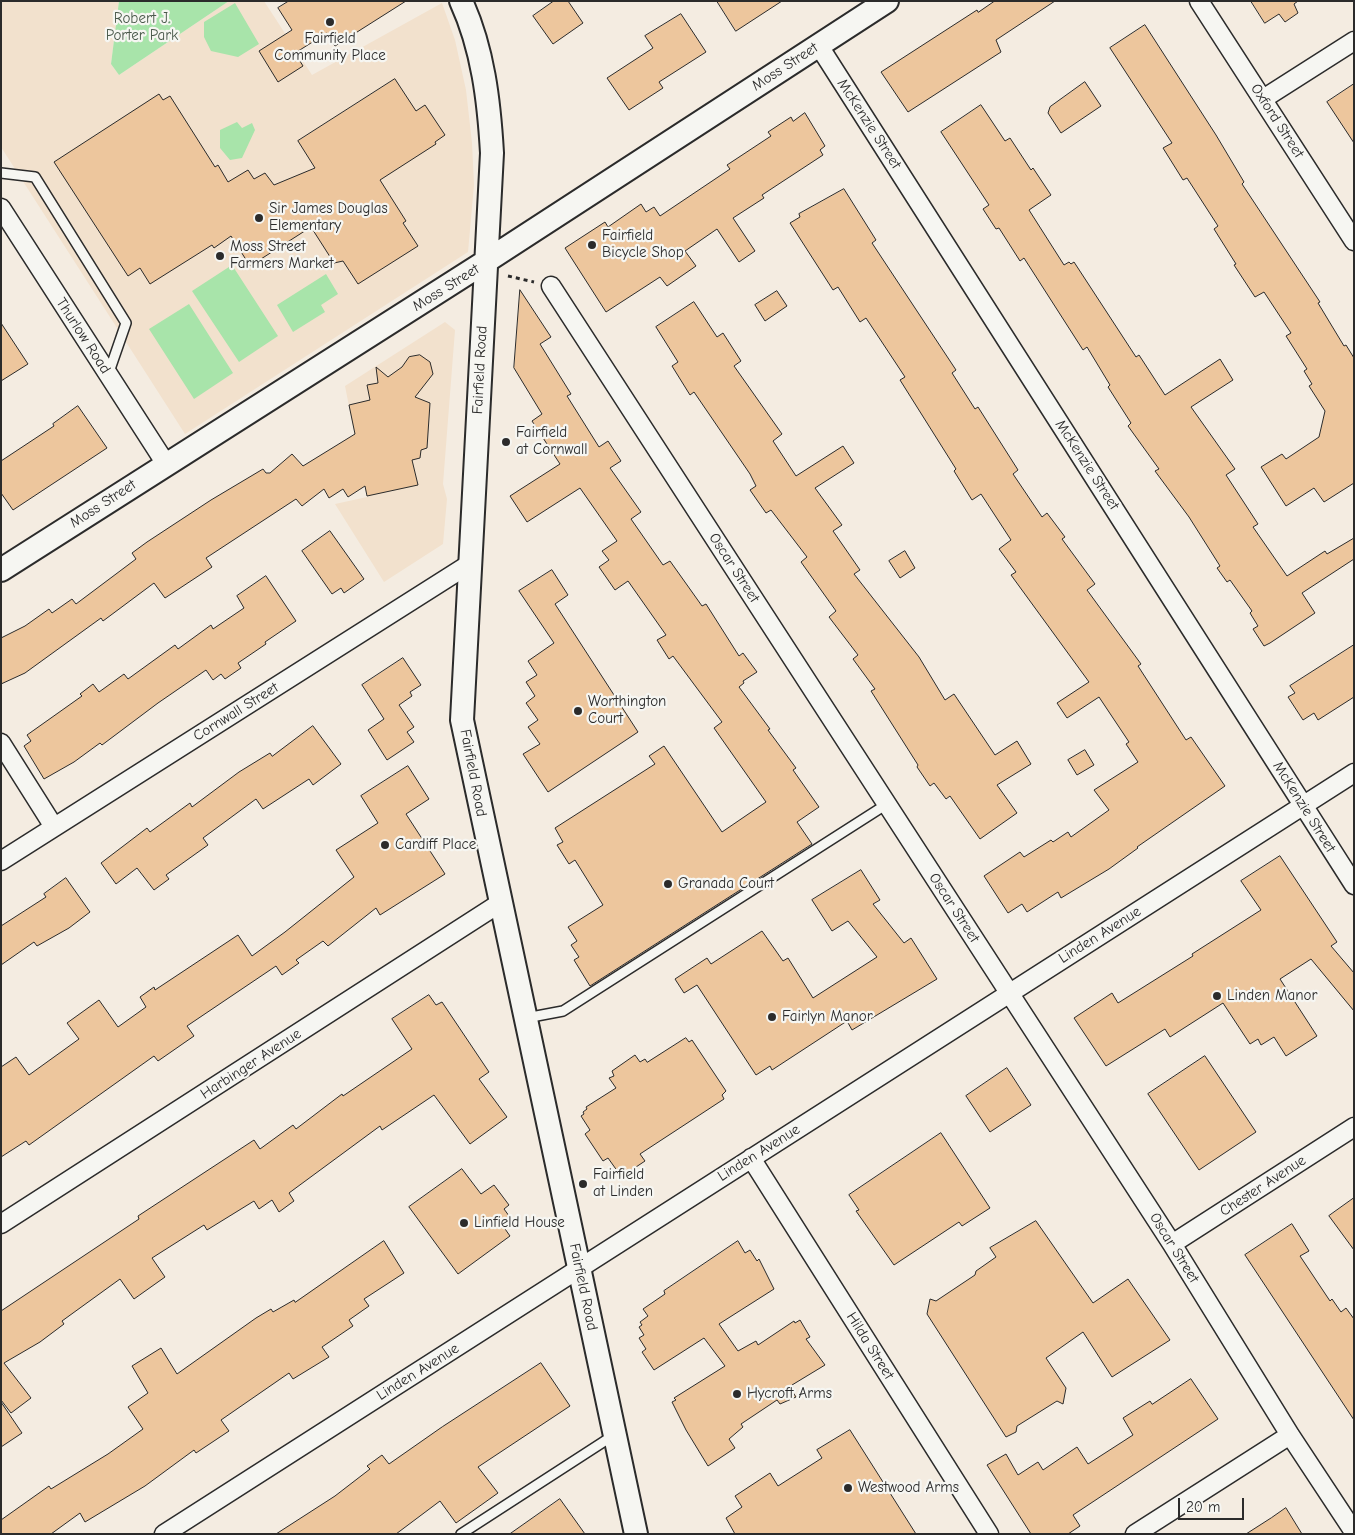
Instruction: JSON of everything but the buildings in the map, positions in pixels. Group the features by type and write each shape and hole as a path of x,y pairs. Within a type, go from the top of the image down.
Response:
{"street":[{"name":"Fairfield Road","path":"462,1 482,63 489,107 492,153 462,720 636,1534"},
{"name":"Moss Street","path":"1,570 166,464 485,267 888,1"},
{"name":"Oxford Street","path":"1199,1 1354,241"},
{"path":"1263,99 1354,41"},
{"name":"McKenzie Street","path":"819,46 1354,885"},
{"name":"Thurlow Road","path":"1,208 166,464"},
{"name":"Oscar Street","path":"551,286 1008,994 1172,1244 1290,1435 1354,1532"},
{"name":"Cornwall Street","path":"1,861 471,563"},
{"path":"1,743 54,827"},
{"name":"Linden Avenue","path":"164,1534 1354,773"},
{"name":"Harbinger Avenue","path":"1,1224 500,903"},
{"name":"Chester Avenue","path":"1172,1244 1354,1127"},
{"name":"Hilda Street","path":"751,1158 989,1534"},
{"path":"1135,1534 1290,1435"}],"lane":[{"path":"1,173 35,177 126,323 108,375"},
{"path":"525,1018 563,1011 887,804"},
{"path":"461,1534 614,1435"}],"path":[{"path":"485,267 551,286"}],"shaded area":[{"name":"Sir James Douglas Elementary","path":"1,1 119,1 111,64 119,75 229,1 264,1 312,75 442,3 455,40 466,90 472,143 474,185 468,252 185,434 1,147"},
{"path":"445,322 455,330 443,484 447,499 443,544 384,582 335,504 367,497 345,386"}],"green space":[{"name":"Robert J. Porter Park","path":"119,1 229,1 119,75 111,64"},
{"path":"235,3 259,44 238,57 211,51 204,37 204,22"},
{"path":"237,122 242,128 252,123 255,130 242,158 230,160 220,148 220,130"},
{"path":"232,265 278,336 239,362 192,291"},
{"path":"326,274 338,294 321,305 325,312 293,332 277,305"},
{"path":"189,304 233,373 194,399 149,329"}],"place":[{"name":"Fairfield Community Place","path":"330,22"},
{"name":"Sir James Douglas Elementary","path":"259,218"},
{"name":"Fairfield Bicycle Shop","path":"592,245"},
{"name":"Moss Street Farmers Market","path":"220,256"},
{"name":"Fairfield at Cornwall","path":"506,442"},
{"name":"Worthington Court","path":"578,711"},
{"name":"Cardiff Place","path":"385,845"},
{"name":"Granada Court","path":"668,884"},
{"name":"Linden Manor","path":"1217,996"},
{"name":"Fairlyn Manor","path":"772,1017"},
{"name":"Fairfield at Linden","path":"583,1184"},
{"name":"Linfield House","path":"464,1223"},
{"name":"Hycroft Arms","path":"737,1394"},
{"name":"Westwood Arms","path":"848,1488"}]}
